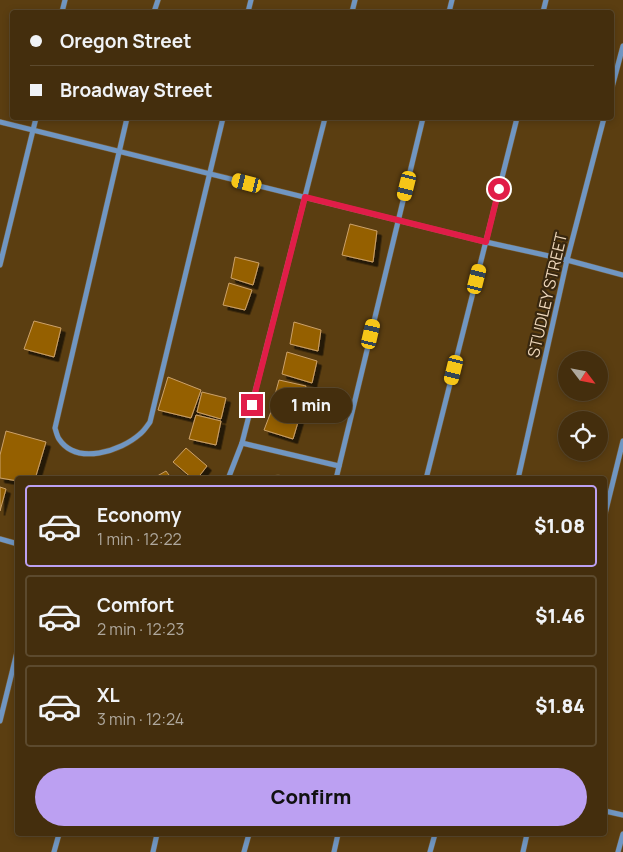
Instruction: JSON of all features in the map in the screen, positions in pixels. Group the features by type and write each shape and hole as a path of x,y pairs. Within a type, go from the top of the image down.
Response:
{"street":[{"path":"614,80 623,46"},
{"path":"0,265 36,120"},
{"path":"126,120 55,428 59,440 72,450 88,455 115,450 140,434 150,422 222,120"},
{"path":"229,476 242,443 324,120"},
{"path":"337,476 423,120"},
{"path":"427,476 516,120"},
{"name":"STUDLEY STREET","path":"519,476 568,260 603,120"},
{"path":"0,122 398,221 568,260 623,276"},
{"path":"607,506 623,441"},
{"path":"242,443 339,466"},
{"path":"0,540 15,543"},
{"path":"0,721 15,668"},
{"path":"607,811 623,815"},
{"path":"618,852 623,834"},
{"path":"54,852 58,836"},
{"path":"153,852 157,836"},
{"path":"244,852 248,836"},
{"path":"334,852 338,836"},
{"path":"430,852 434,836"},
{"path":"523,852 527,836"}],"building":[{"path":"350,224 377,231 373,262 342,255"},
{"path":"235,257 259,263 253,285 231,278"},
{"path":"229,283 252,290 245,310 223,305"},
{"path":"34,321 61,328 54,357 24,349"},
{"path":"294,322 321,330 318,351 290,344"},
{"path":"287,352 317,361 312,383 282,374"},
{"path":"168,377 201,390 191,418 158,410"},
{"path":"279,380 306,386 300,410 273,402"},
{"path":"202,392 226,398 221,419 197,412"},
{"path":"274,404 301,412 293,439 264,430"},
{"path":"196,415 221,421 216,445 189,439"},
{"path":"6,431 46,442 36,476 15,476 15,480 0,478 0,455"},
{"path":"186,448 207,466 199,476 189,476 173,462"},
{"path":"166,471 170,476 157,476"},
{"path":"0,487 6,489 0,511"}],"route":[{"path":"252,405 305,197 486,242 499,189"}]}
